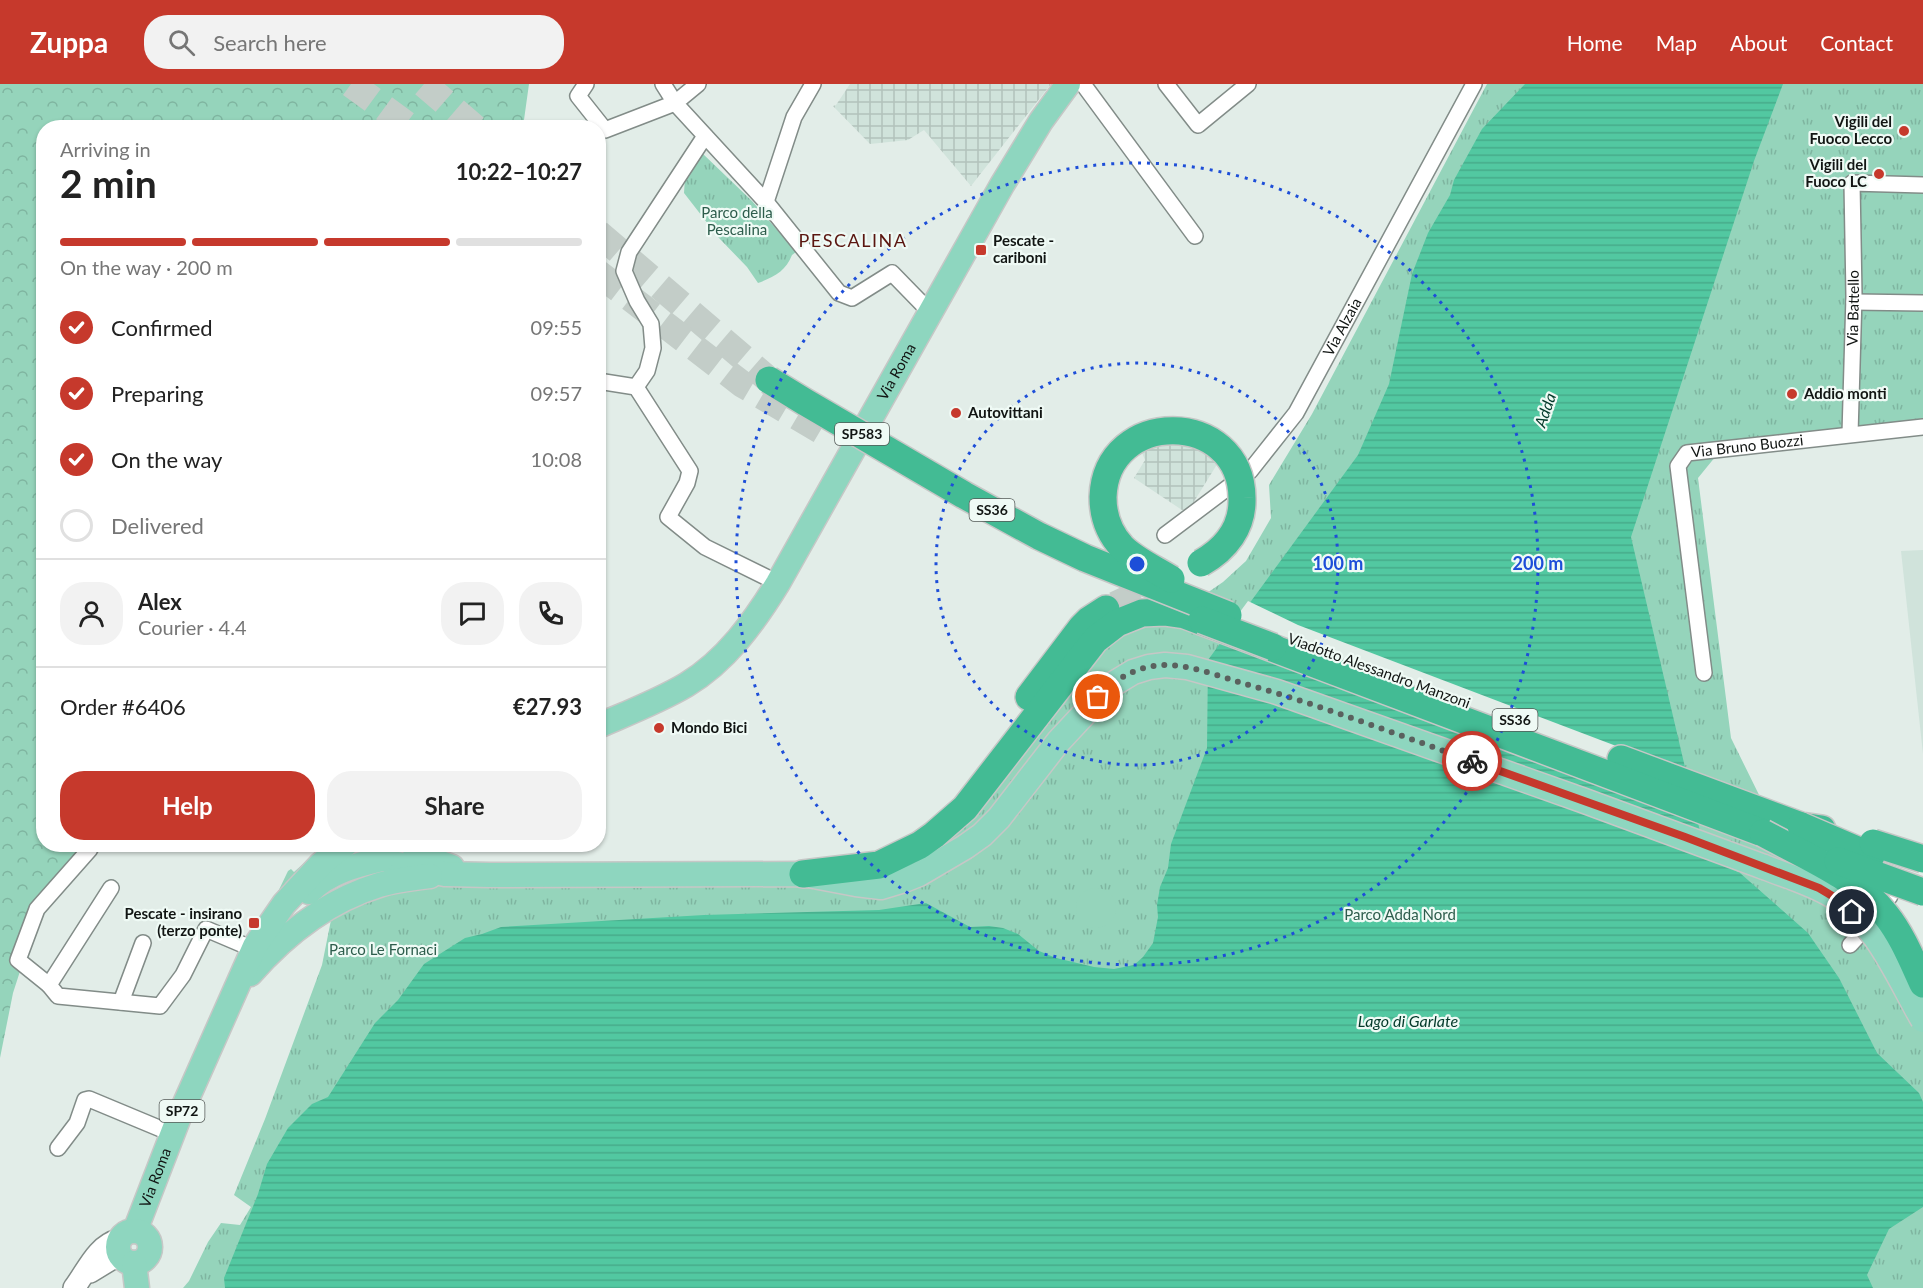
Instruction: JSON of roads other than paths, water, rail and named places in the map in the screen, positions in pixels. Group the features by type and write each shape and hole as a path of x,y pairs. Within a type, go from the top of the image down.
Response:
{"highway":[{"name":"SS36","path":"770,380 964,495 1039,536 1104,566 1228,615"},
{"path":"1192,568 1223,547 1238,525 1242,500 1238,474 1224,452 1203,436 1178,430 1147,434 1125,448 1108,473 1103,503 1110,528 1116,540 1128,552 1228,615"},
{"name":"SS36","path":"825,433 1061,563 1274,647"},
{"path":"806,867 869,852 898,840 930,821 965,784 1082,627 1095,616 1115,605"},
{"path":"806,867 879,865 920,845 934,835 965,808 1103,632 1121,620 1142,613 1158,611 1185,615 1274,647"},
{"name":"Viadotto Alessandro Manzoni","path":"1228,615 1801,826 1860,852 1923,857"},
{"name":"Viadotto Alessandro Manzoni","path":"1274,647 1763,833"},
{"name":"SS36","path":"1763,833 1923,892"},
{"path":"1763,833 1844,877 1875,901 1896,928 1923,984"}],"main road":[{"name":"Via Roma","path":"606,722 664,697 705,672 738,640 763,607 1002,185 1041,121 1068,84"},
{"path":"424,852 452,867 739,859 806,867 856,884 881,887 919,874 982,835 999,818 1058,741 1114,682 1138,670 1165,665 1192,668 1277,692 1582,800 1819,888 1834,897 1861,920 1890,960 1923,1020"},
{"path":"234,992 253,949 284,904 321,864 336,852"},
{"path":"234,992 261,948 313,888 337,873 383,856 406,859 410,852"},
{"path":"383,856 446,874"},
{"path":"234,992 264,958 300,925 342,898 381,884 446,874 489,875 806,867"},
{"name":"Via Roma","path":"137,1288 128,1248 173,1134 234,992"},
{"path":"78,1283 128,1248"}],"street":[{"path":"586,84 578,96 597,120"},
{"path":"663,84 675,103 766,202 839,293 852,298 892,273 931,313"},
{"path":"606,130 675,103 698,84"},
{"path":"766,202 794,117 813,84"},
{"path":"1083,84 1195,236"},
{"path":"1166,84 1198,125 1248,84"},
{"name":"Via Alzaia","path":"1165,536 1250,471 1296,413 1474,84"},
{"path":"636,387 647,371 652,348 651,324 637,301 624,271 629,252 705,136"},
{"name":"Via Battello","path":"1850,434 1854,303 1852,183 1923,185"},
{"path":"1854,303 1923,303"},
{"path":"606,382 636,387 690,471 687,483 668,517 705,548 778,583"},
{"name":"Via Bruno Buozzi","path":"1704,673 1678,466 1687,453 1923,427"},
{"path":"87,852 37,909 18,960 49,985 58,996 160,1006 183,975 206,929 253,949"},
{"path":"49,985 111,888"},
{"path":"1850,945 1890,896"},
{"path":"121,1002 143,943"},
{"path":"58,1148 77,1123 85,1100 89,1099 173,1134"}],"water":[{"name":"Lago di Garlate","path":"1525,84 1783,84 1754,161 1631,537 1703,844 1715,860 1740,873 1808,933 1839,978 1877,1053 1919,1093 1923,1102 1923,1207 1889,1229 1867,1275 1873,1288 225,1288 224,1278 258,1194 267,1164 288,1128 312,1104 328,1097 375,1023 398,1000 424,964 465,938 501,927 704,915 879,910 926,903 970,927 1003,928 1018,934 1039,951 1056,958 1114,969 1134,965 1143,957 1153,943 1160,887 1168,868 1171,844 1207,748 1208,660 1358,455 1389,384 1412,274 1428,233 1450,195 1454,180 1482,129"}],"tunnel":[{"path":"351,84 400,120"},
{"path":"424,84 466,120"},
{"path":"606,240 769,380"},
{"path":"606,279 742,384 825,433"},
{"path":"1115,605 1173,578"}],"place":[{"name":"Vigili del Fuoco Lecco","path":"1904,131"},
{"name":"Vigili del Fuoco LC","path":"1879,174"},
{"name":"Pescate - cariboni","path":"981,250"},
{"name":"Addio monti","path":"1792,394"},
{"name":"Autovittani","path":"956,413"},
{"name":"Mondo Bici","path":"659,728"},
{"name":"Pescate - insirano (terzo ponte)","path":"254,923"}],"district":[{"name":"PESCALINA","path":"853,241"}],"park label":[{"name":"Parco della Pescalina","path":"737,222"},
{"name":"Parco Adda Nord","path":"1400,915"},
{"name":"Parco Le Fornaci","path":"383,950"}],"water label":[{"name":"Adda","path":"1545,410"}]}
